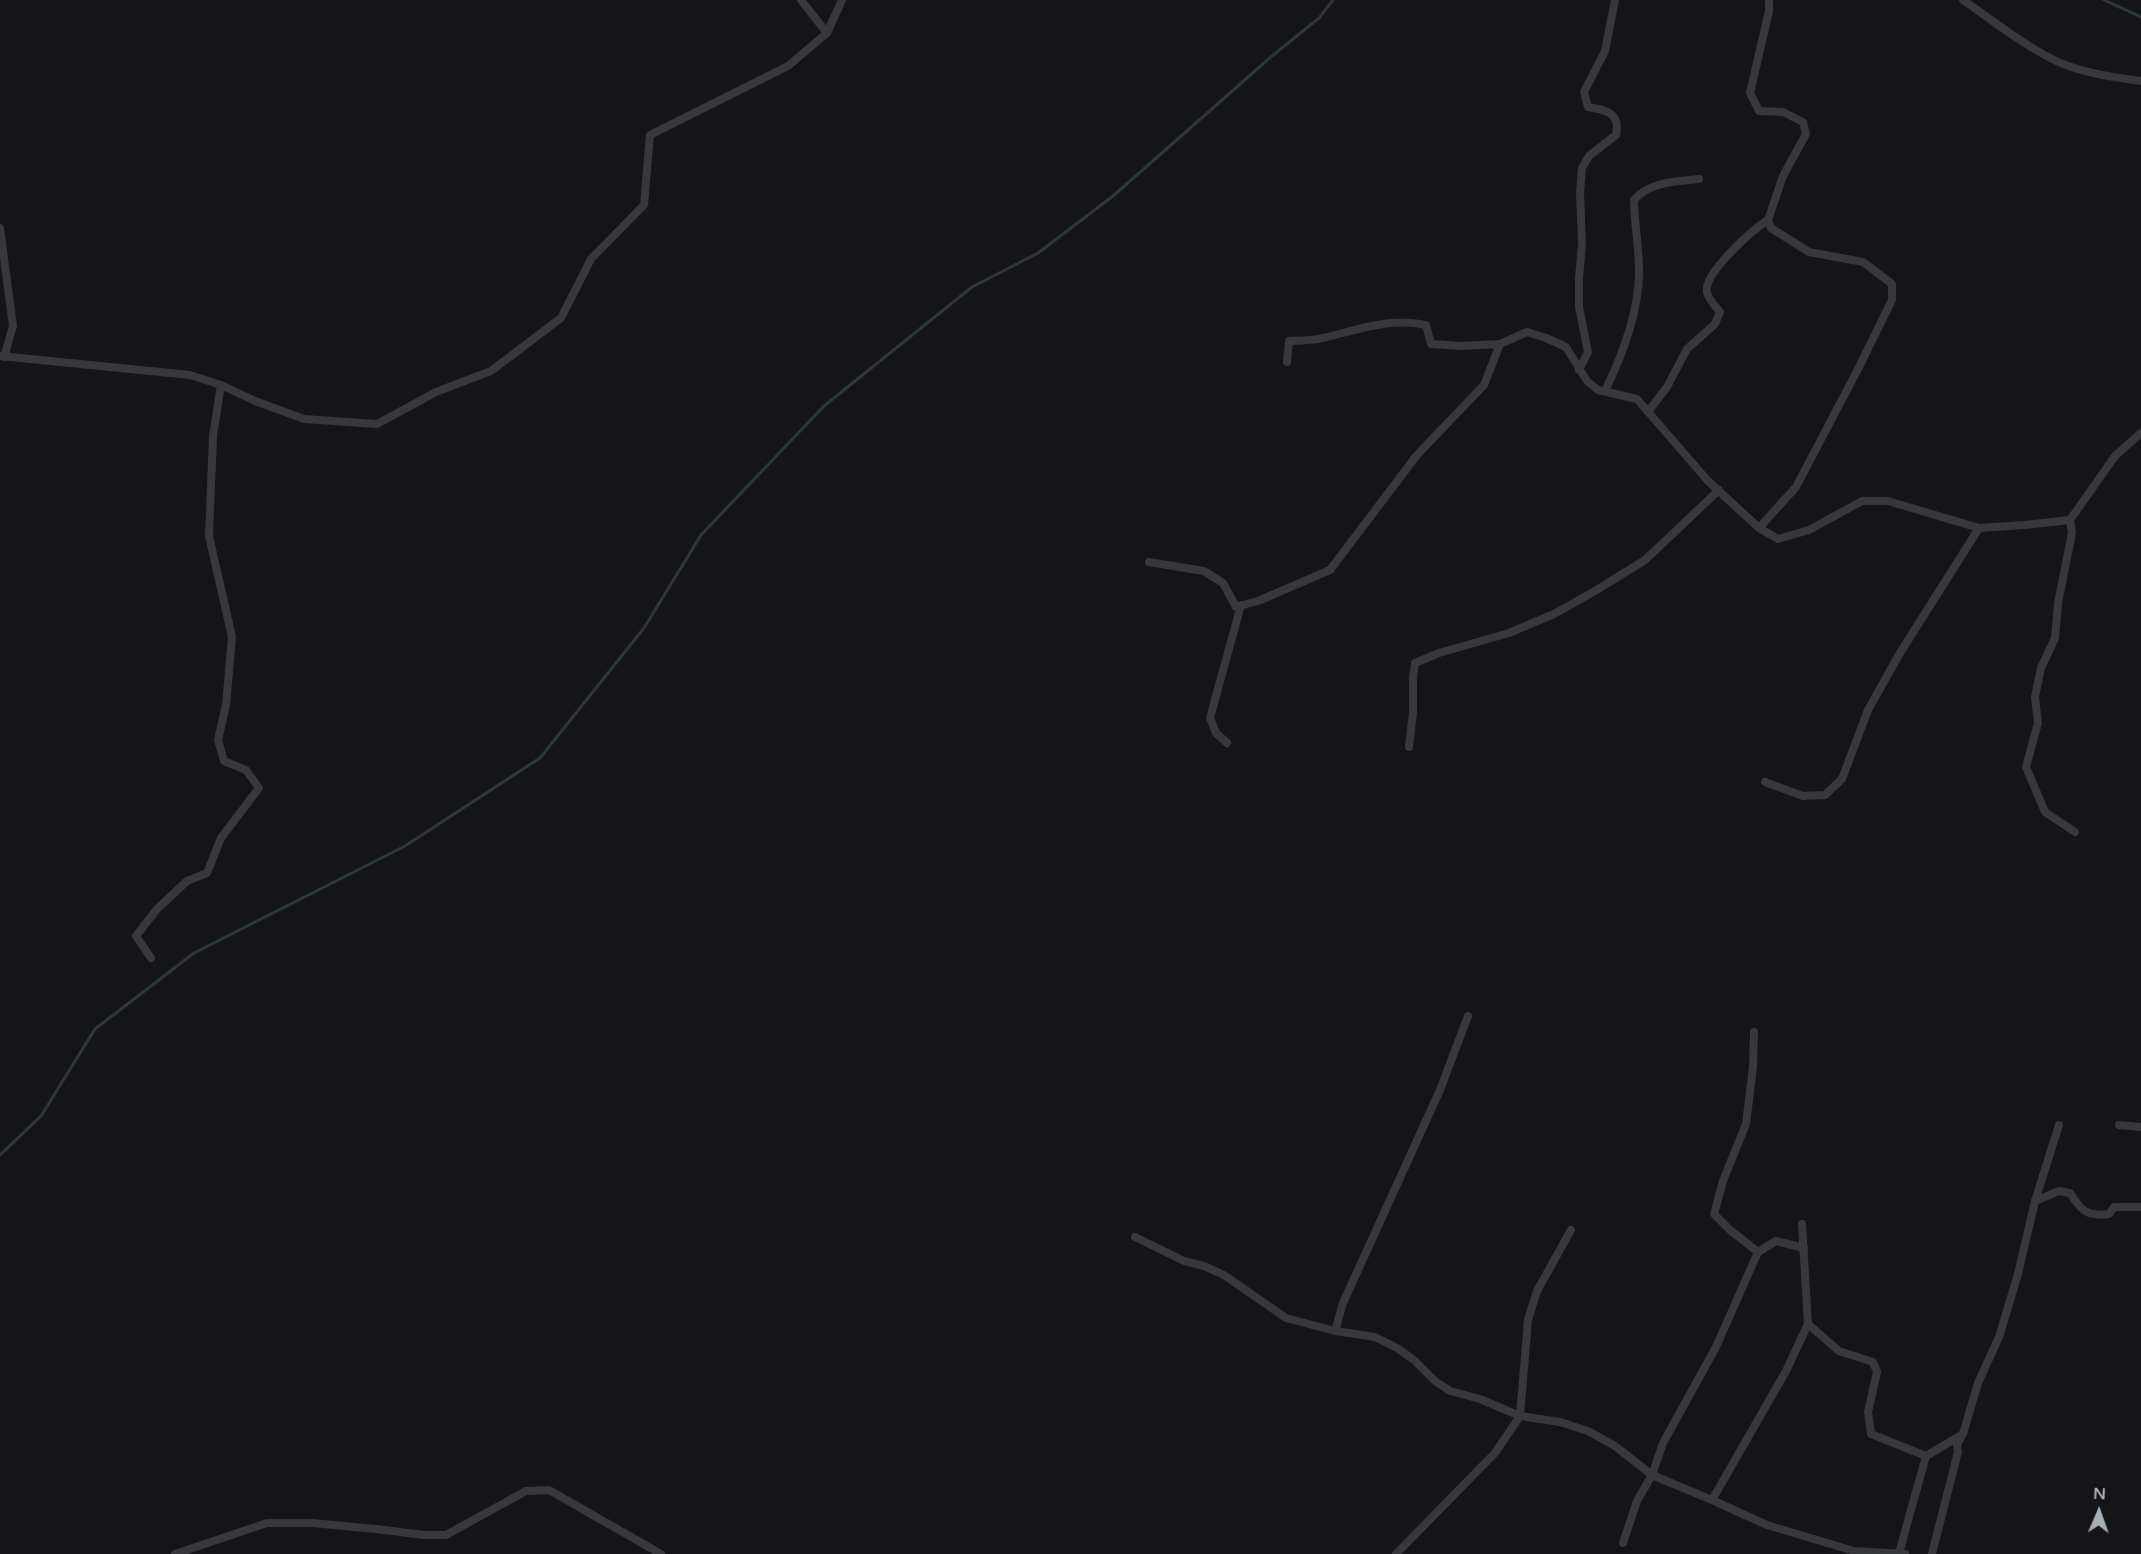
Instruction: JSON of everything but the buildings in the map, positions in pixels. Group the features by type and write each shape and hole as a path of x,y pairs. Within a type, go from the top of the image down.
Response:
{"street":[{"path":"801,0 827,33"},
{"path":"0,228 13,326 2,356 190,375 221,385 304,419 377,424 436,392 491,371 561,318 591,259 644,205 650,135 788,66 827,33 842,0"},
{"path":"1579,370 1588,352 1579,307 1582,168 1589,156 1616,135 1617,130 1614,116 1609,111 1588,107 1584,92 1605,51 1615,0"},
{"path":"1648,412 1667,387 1687,349 1715,324 1720,312 1707,294 1707,285 1713,273 1750,234 1767,220 1783,176 1806,134 1803,122 1783,112 1759,111 1750,93 1769,11 1769,0"},
{"path":"1963,0 1998,25 2057,61 2096,74 2141,81"},
{"path":"1605,391 1618,363 1634,309 1639,276 1634,200 1642,191 1662,184 1699,179"},
{"path":"1759,528 1796,486 1892,300 1892,284 1863,262 1809,252 1771,228 1767,220"},
{"path":"1287,362 1289,341 1321,339 1346,331 1408,321 1426,324 1431,344 1461,346 1500,344 1527,332 1546,338 1566,347 1579,370 1598,390 1637,399 1708,481 1759,528 1778,540 1809,530 1862,501 1888,501 1979,528 2070,519"},
{"path":"1149,562 1204,571 1223,583 1236,607 1258,601 1330,570 1417,455 1484,385 1500,344"},
{"path":"151,958 136,936 157,909 187,880 207,873 221,838 259,788 246,770 224,761 218,740 226,705 232,637 209,536 213,436 221,385"},
{"path":"2075,832 2045,812 2026,767 2038,723 2035,697 2041,669 2055,638 2058,603 2072,533 2070,519 2115,456 2141,433"},
{"path":"1409,747 1415,663 1439,653 1509,633 1554,614 1595,591 1645,560 1719,489"},
{"path":"1765,782 1803,795 1825,795 1842,779 1868,710 1900,653 1979,528"},
{"path":"1227,743 1216,734 1210,718 1241,605"},
{"path":"1335,1331 1343,1303 1440,1090 1468,1016"},
{"path":"1754,1032 1753,1067 1746,1124 1723,1181 1714,1214 1758,1252"},
{"path":"1932,1554 1958,1452 1957,1445 1964,1434 1978,1383 1999,1336 2059,1125"},
{"path":"2119,1125 2141,1126"},
{"path":"2036,1201 2059,1191 2070,1193 2078,1206 2095,1216 2109,1214 2114,1207 2141,1207"},
{"path":"1712,1500 1786,1371 1808,1324 1802,1224"},
{"path":"1396,1554 1496,1453 1520,1416 1528,1320 1537,1291 1571,1230"},
{"path":"1135,1237 1184,1261 1204,1266 1224,1275 1286,1318 1335,1331 1376,1337 1414,1360 1435,1381 1450,1391 1480,1399 1520,1416 1560,1422 1588,1431 1615,1446 1652,1475 1767,1525 1854,1551 1902,1553 1926,1456 1964,1434"},
{"path":"1623,1543 1637,1501 1652,1475 1663,1443 1716,1347 1758,1252 1776,1241 1804,1248"},
{"path":"1808,1324 1839,1351 1873,1362 1877,1372 1868,1412 1871,1434 1926,1456"},
{"path":"175,1554 267,1523 312,1523 424,1535 446,1535 526,1491 549,1490 661,1554"}],"waterway":[{"path":"0,1155 41,1116 95,1029 194,953 405,846 540,758 644,628 701,535 824,406 972,287 1038,253 1113,196 1272,56 1319,18 1333,0"},
{"path":"2104,0 2141,17"}]}
